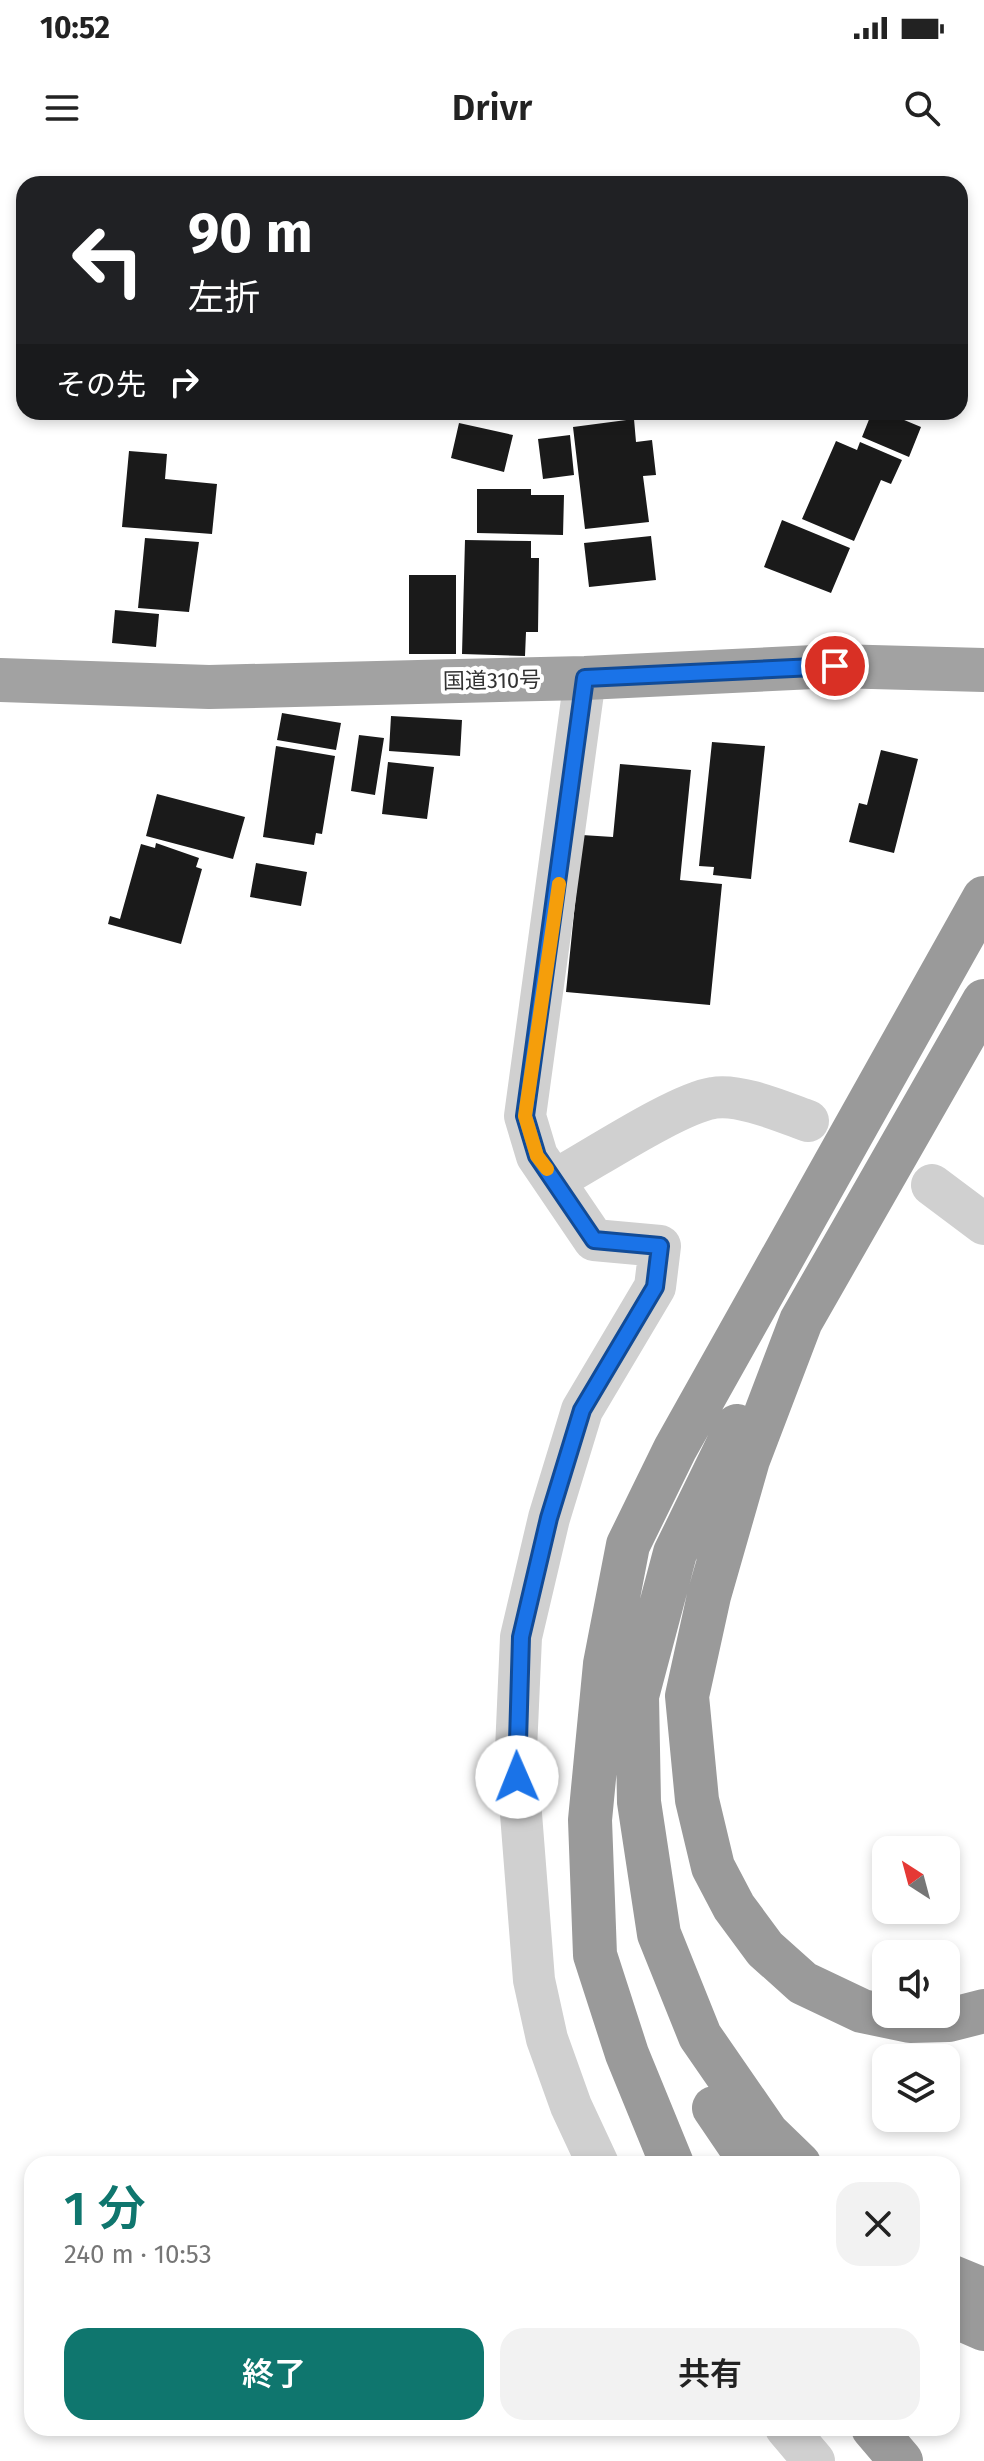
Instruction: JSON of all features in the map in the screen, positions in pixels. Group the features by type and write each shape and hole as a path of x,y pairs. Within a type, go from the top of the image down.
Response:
{"highway":[{"name":"国道310号","path":"0,680 209,687 585,678 835,666 984,670"},
{"path":"669,2156 627,2054 595,1955 590,1820 605,1664 628,1545 675,1449 984,898"},
{"path":"791,2156 767,2133 700,2036 659,1934 639,1802 637,1696 675,1553 732,1434 801,1321 984,1001"},
{"path":"801,1321 748,1460 709,1596 687,1696 697,1800 713,1867 734,1907 765,1949 803,1983 862,2011 910,2021 949,2020 984,2011"},
{"path":"590,1820 643,1974 702,2091 747,2156"},
{"path":"960,2280 984,2290"},
{"path":"960,2318 984,2329"},
{"path":"880,2436 901,2461"}],"street":[{"path":"585,678 525,1116 537,1156 594,1240 660,1246 655,1287 582,1410 549,1518 521,1637 516,1750 534,1980 547,2039 571,2106 594,2156"},
{"path":"555,1180 680,1111 714,1097 759,1104 808,1121"},
{"path":"932,1185 984,1224"},
{"path":"793,2436 814,2461"}],"building":[{"path":"634,420 636,442 652,440 656,475 643,476 649,522 585,529 573,427"},
{"path":"869,420 904,420 921,427 909,457 862,437"},
{"path":"459,423 513,435 504,472 451,458"},
{"path":"570,435 574,475 543,479 538,439"},
{"path":"836,441 857,450 860,442 902,460 891,484 881,480 854,541 802,519"},
{"path":"129,451 167,454 165,479 217,484 212,534 122,527"},
{"path":"477,489 531,489 531,495 564,495 563,535 477,533"},
{"path":"782,520 850,548 831,593 764,567"},
{"path":"651,536 656,580 589,587 584,543"},
{"path":"145,538 199,542 189,612 138,608"},
{"path":"465,540 531,541 531,558 539,558 538,632 526,632 525,656 462,654"},
{"path":"409,575 456,575 456,654 409,654"},
{"path":"115,610 159,614 156,647 112,643"},
{"path":"282,713 341,723 336,750 277,740"},
{"path":"391,716 462,720 460,756 389,751"},
{"path":"359,735 384,738 375,795 351,791"},
{"path":"712,742 765,746 751,879 713,875 714,867 699,866"},
{"path":"276,746 335,756 322,834 316,833 314,845 263,837"},
{"path":"881,750 918,759 894,853 849,842 859,803 867,805"},
{"path":"388,762 434,767 427,819 382,814"},
{"path":"620,764 691,770 680,880 722,884 710,1005 566,992 582,835 613,837"},
{"path":"157,794 245,817 233,859 146,836"},
{"path":"156,843 199,858 196,867 202,869 181,944 108,924 110,916 120,919 141,844 155,848"},
{"path":"256,863 307,872 301,906 250,897"}],"slow traffic":[{"path":"547,1169 537,1156 525,1116 559,884"}],"route":[{"path":"517,1777 521,1637 549,1518 582,1410 655,1287 660,1246 594,1240 537,1156 525,1116 562,865 585,678 835,666"}]}
